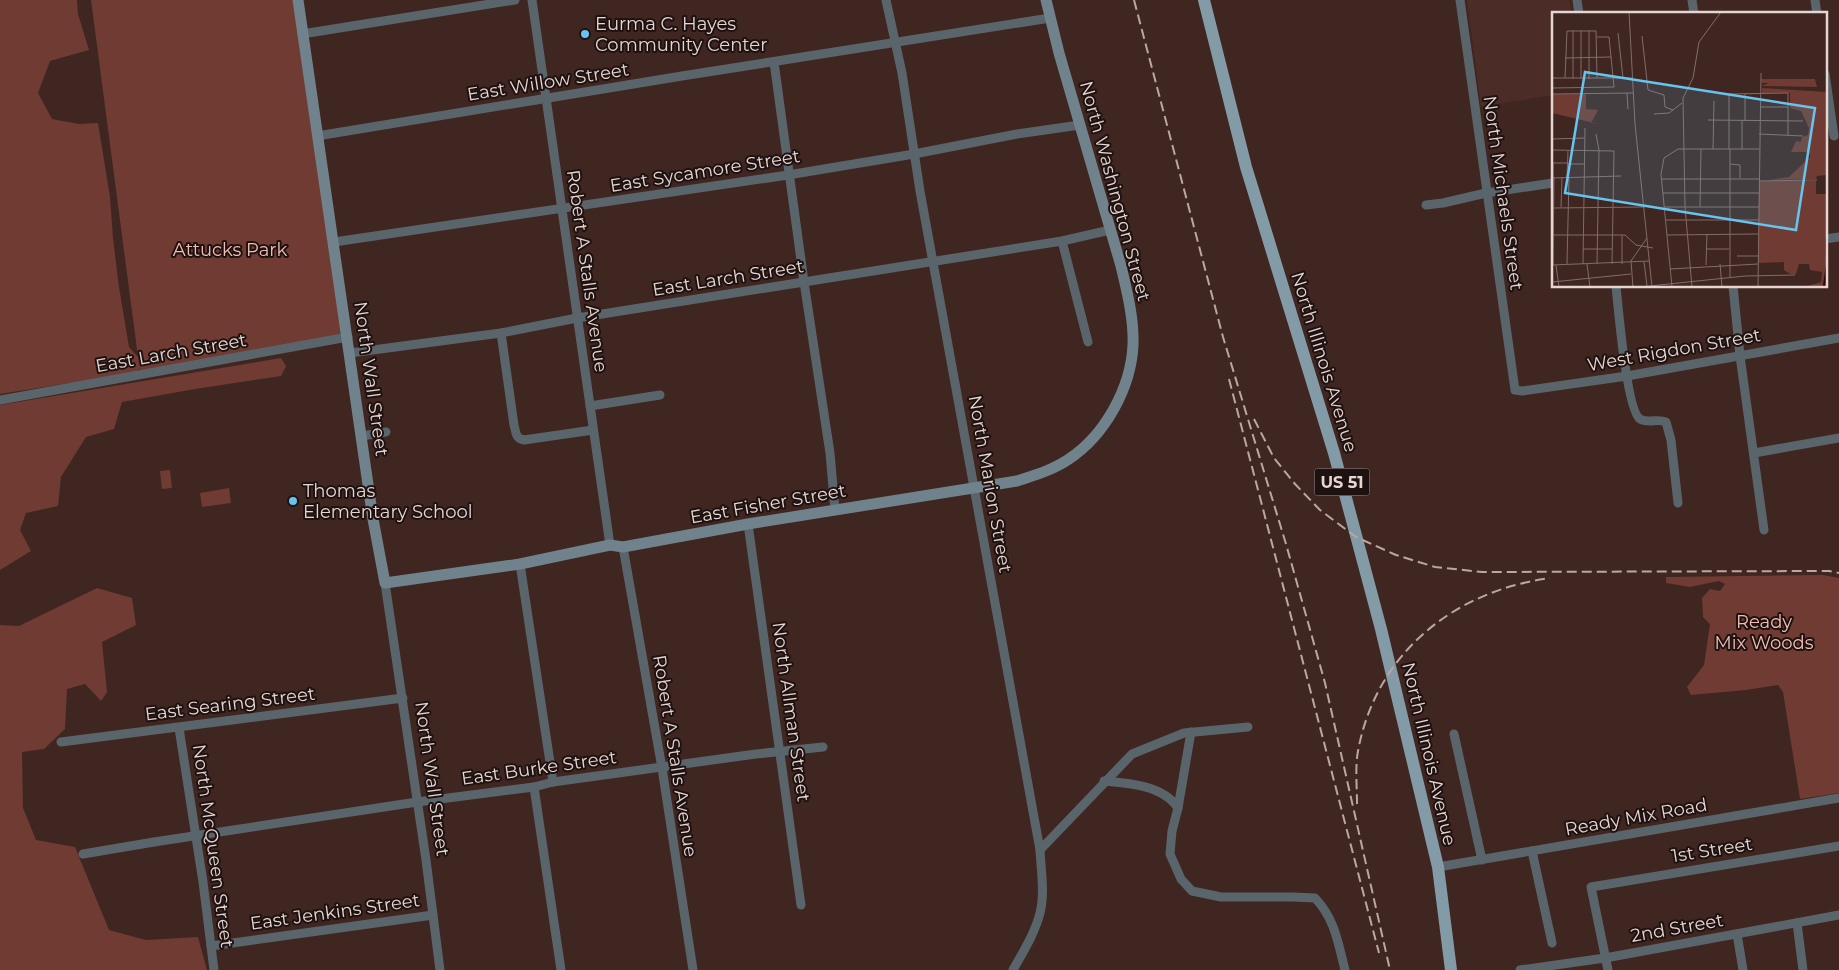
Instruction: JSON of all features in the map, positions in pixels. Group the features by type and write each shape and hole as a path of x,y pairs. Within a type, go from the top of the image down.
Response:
{"main road":[{"name":"North Illinois Avenue","path":"1204,0 1246,167 1334,454 1380,629 1438,867 1451,970"}],"street":[{"name":"North Wall Street","path":"298,0 373,519 403,698 440,970"},
{"path":"302,34 515,0"},
{"name":"Robert A Stalls Avenue","path":"532,0 610,546"},
{"name":"North Marion Street","path":"886,0 896,42 914,154 1040,850 1042,887 1040,911 1035,928 1014,970"},
{"name":"North Washington Street","path":"1046,0 1121,266 1129,301 1133,344 1128,374 1121,392"},
{"name":"North Michaels Street","path":"1460,0 1515,390"},
{"name":"East Willow Street","path":"317,136 1050,18"},
{"path":"774,62 788,174 830,453 835,510"},
{"path":"1826,82 1833,136"},
{"name":"East Sycamore Street","path":"334,242 788,174 914,154 1017,134 1080,125"},
{"path":"1426,205 1486,193 1552,183"},
{"name":"East Larch Street","path":"350,354 500,333 576,318 1062,241 1110,230"},
{"path":"1826,239 1839,237"},
{"path":"1062,241 1088,342"},
{"path":"1616,288 1627,376 1637,416 1646,421 1661,420 1666,422 1671,440 1678,503"},
{"path":"1733,288 1740,356 1764,530"},
{"path":"500,333 516,436 524,440 593,430"},
{"name":"East Larch Street","path":"0,400 348,337"},
{"name":"West Rigdon Street","path":"1515,390 1522,391 1627,376 1839,338"},
{"name":"East Fisher Street","path":"385,583 520,564 610,546 624,547 748,524 1017,481 1045,472 1070,458 1088,443 1106,422 1121,392"},
{"path":"590,406 660,395"},
{"path":"362,436 386,432"},
{"path":"1754,453 1839,438"},
{"name":"North Allman Street","path":"748,524 801,905"},
{"name":"Robert A Stalls Avenue","path":"624,547 662,768 693,970"},
{"path":"520,564 553,782"},
{"name":"East Searing Street","path":"61,742 403,698"},
{"path":"1040,850 1132,754 1184,733 1248,727"},
{"name":"North McQueen Street","path":"179,728 214,970"},
{"path":"1191,732 1178,808 1172,831 1170,854 1181,879 1192,891 1221,897 1315,898 1326,909 1334,926 1345,970"},
{"path":"1454,734 1482,860"},
{"name":"East Burke Street","path":"82,854 417,802 534,787 553,782 823,746"},
{"path":"1104,782 1142,786 1172,798 1178,808"},
{"path":"534,787 561,970"},
{"name":"Ready Mix Road","path":"1438,867 1839,798"},
{"name":"1st Street","path":"1605,958 1590,887 1839,846"},
{"path":"1532,851 1552,943"},
{"name":"East Jenkins Street","path":"211,946 433,915"},
{"name":"2nd Street","path":"1520,970 1605,958 1839,915"},
{"path":"1797,923 1803,970"},
{"path":"1737,934 1743,970"},
{"path":"1605,958 1608,970"}],"shaded area":[{"path":"1467,0 1569,0 1572,12 1552,12 1552,95 1481,107"}],"green space":[{"name":"Attucks Park","path":"0,0 77,0 78,14 89,50 50,61 38,93 52,119 79,124 98,123 110,197 119,287 129,347 138,357 91,0 299,0 348,337 141,375 140,369 133,373 0,394"},
{"path":"281,358 286,366 281,376 122,402 114,429 86,437 61,477 58,506 26,513 20,530 31,551 0,570 0,405"},
{"path":"170,470 172,488 162,489 160,471"},
{"path":"229,488 231,503 202,507 200,493"},
{"name":"Ready Mix Woods","path":"1823,575 1839,578 1839,793 1800,799 1783,692 1778,685 1691,695 1687,687 1704,665 1710,624 1703,617 1702,598 1710,589 1720,591 1725,584 1719,581 1690,587 1666,583 1666,577"},
{"path":"97,588 132,598 136,625 102,642 107,692 101,701 85,684 67,689 65,729 44,749 22,752 23,808 36,840 75,847 109,930 146,940 198,937 207,970 0,970 0,625 19,626"}],"railway":[{"path":"1134,0 1223,337 1286,544 1325,683 1390,970"},
{"path":"1229,379 1379,953"},
{"path":"1254,419 1274,458 1320,510 1356,537 1396,555 1435,567 1482,572 1829,571 1839,573"},
{"path":"1357,804 1357,757 1367,716 1382,684 1401,657 1425,633 1452,613 1482,597 1515,585 1550,578"}],"place":[{"name":"Eurma C. Hayes Community Center","path":"585,34"},
{"name":"Thomas Elementary School","path":"293,501"}]}
